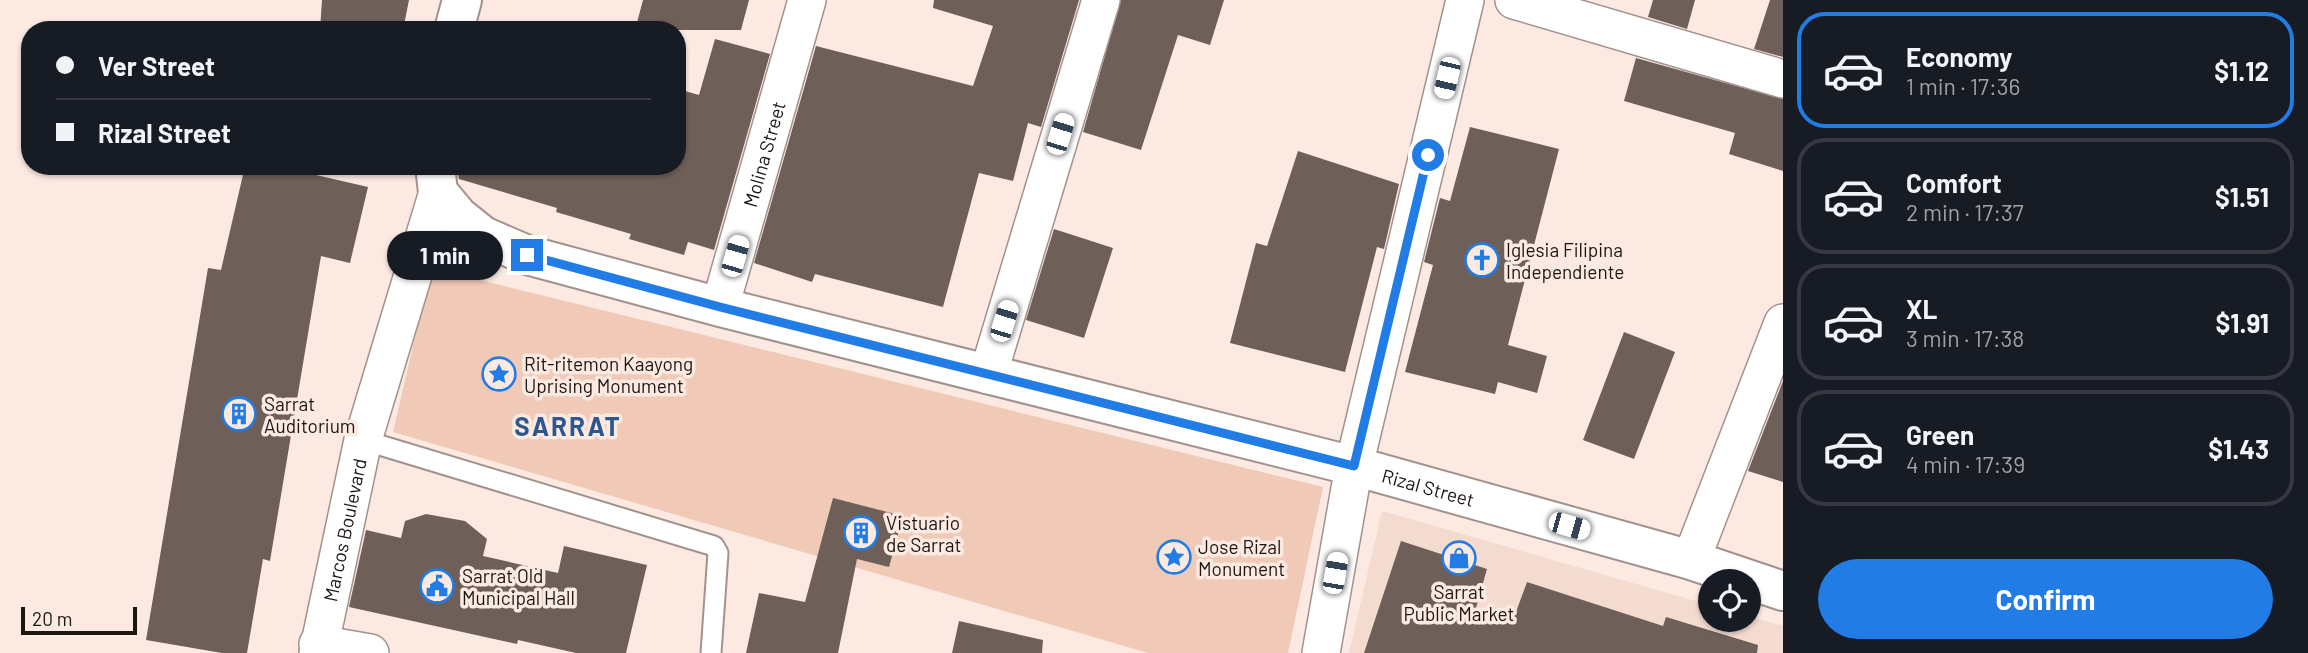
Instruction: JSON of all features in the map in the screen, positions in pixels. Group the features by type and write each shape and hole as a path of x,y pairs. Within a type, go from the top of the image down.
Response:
{"main road":[{"path":"456,21 462,0"},
{"name":"Rizal Street","path":"436,179 458,216 483,236 527,255 720,307 1354,466 1691,560 1783,591"}],"street":[{"name":"Molina Street","path":"720,307 807,0"},
{"path":"988,375 1101,0"},
{"path":"1321,653 1354,466 1465,0"},
{"path":"1514,0 1783,79"},
{"name":"Marcos Boulevard","path":"318,649 363,440 436,179"},
{"path":"1691,560 1783,323"},
{"path":"318,649 370,653"}],"lane":[{"path":"363,440 714,546 718,553 711,653"}],"shaded area":[{"path":"431,268 1323,487 1288,653 1148,653 393,432"},
{"name":"Sarrat Public Market","path":"1382,511 1698,602 1698,632 1761,632 1761,620 1783,626 1783,653 1349,653"}],"building":[{"path":"322,0 409,0 405,21 321,21"},
{"path":"643,0 749,0 741,30 686,30 686,21 637,21"},
{"path":"934,0 1079,0 1041,127 1028,123 1013,181 979,173 943,307 815,274 812,282 754,263 816,46 973,86 993,26 933,8"},
{"path":"1121,0 1224,0 1210,45 1178,35 1141,150 1083,132"},
{"path":"1653,0 1695,0 1687,29 1648,17"},
{"path":"1770,0 1783,0 1783,57 1754,49"},
{"path":"715,39 770,54 714,250 688,242 684,255 629,239 631,234 556,212 557,208 459,179 458,175 686,175 686,91 699,95"},
{"path":"1636,58 1783,99 1783,171 1729,154 1735,133 1624,101"},
{"name":"Iglesia Filipina Independiente","path":"1470,127 1559,149 1508,345 1547,356 1537,393 1498,382 1495,394 1405,372 1433,265 1424,262 1440,198 1450,201"},
{"path":"1298,151 1399,184 1384,249 1377,247 1345,372 1230,343 1256,243 1267,246"},
{"path":"243,175 316,175 368,187 350,263 321,256 270,561 263,559 247,653 222,653 146,640 208,268 221,270"},
{"path":"1054,229 1113,248 1084,338 1026,320"},
{"path":"1624,332 1675,352 1634,459 1583,440"},
{"path":"1783,381 1783,482 1748,471"},
{"path":"833,498 903,516 889,567 857,559 838,653 746,653 759,593 805,602"},
{"name":"Sarrat Old Municipal Hall","path":"426,514 465,521 487,539 483,556 558,573 564,546 647,565 626,653 576,653 518,640 517,644 349,607 366,530 401,538 405,521"},
{"path":"1401,541 1487,569 1476,608 1513,620 1527,582 1663,626 1666,617 1698,627 1698,632 1715,632 1758,645 1757,653 1364,653"},
{"path":"959,621 1043,640 1042,653 952,653"}],"place":[{"name":"Iglesia Filipina Independiente","path":"1482,260"},
{"name":"Rit-ritemon Kaayong Uprising Monument","path":"499,374"},
{"name":"Sarrat Auditorium","path":"239,414"},
{"name":"Vistuario de Sarrat","path":"861,533"},
{"name":"Jose Rizal Monument","path":"1174,557"},
{"name":"Sarrat Public Market","path":"1459,558"},
{"name":"Sarrat Old Municipal Hall","path":"437,586"}],"district":[{"name":"SARRAT","path":"568,425"}],"route":[{"path":"527,255 720,307 1354,466 1428,155"}]}
